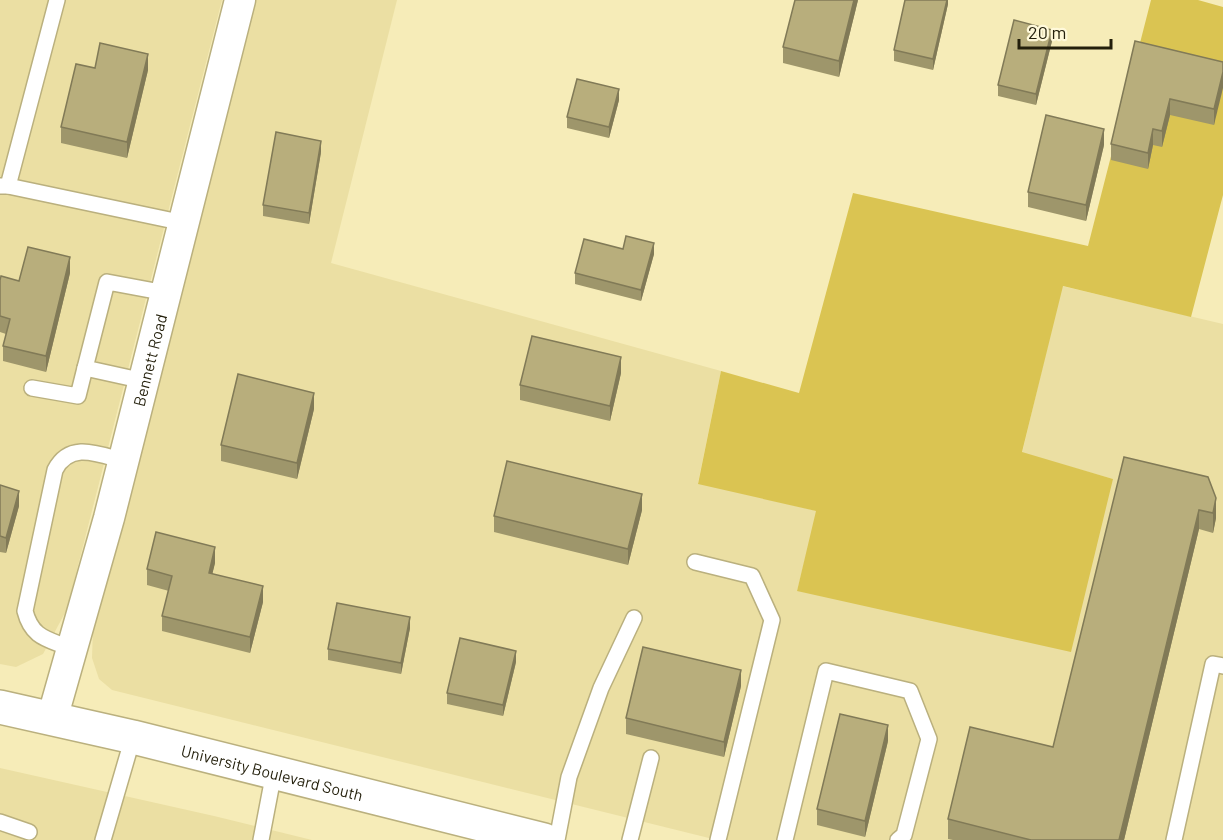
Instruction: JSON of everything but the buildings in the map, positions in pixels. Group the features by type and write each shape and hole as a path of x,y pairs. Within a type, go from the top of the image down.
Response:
{"main road":[{"name":"University Boulevard South","path":"0,707 274,772 473,831 544,840"}],"street":[{"name":"Bennett Road","path":"52,719 124,461 240,0"}],"lane":[{"path":"57,0 4,186 184,223"},
{"path":"32,388 78,396 107,282 166,293"},
{"path":"85,368 144,381"},
{"path":"72,649 34,632 28,623 25,611 55,470 61,459 69,453 81,451 124,461"},
{"path":"694,562 752,576 772,620 718,840"},
{"path":"556,840 569,777 601,688 634,618"},
{"path":"1174,840 1213,664 1223,666"},
{"path":"785,840 826,671 910,691 929,739 904,835 898,840"},
{"path":"103,840 133,737"},
{"path":"630,840 651,758"},
{"path":"261,840 274,772"},
{"path":"0,822 29,832"}],"shaded area":[{"path":"0,0 222,0 67,609 43,654 16,667 0,664"},
{"path":"252,0 397,0 331,263 721,371 698,483 817,511 797,591 1113,479 1022,453 1062,286 1223,324 1223,840 717,840 112,690 99,679 92,658 93,627"},
{"path":"1151,0 1198,0 1223,7 1223,195 1191,317 1063,286 1022,452 1113,479 1071,652 797,591 816,511 698,484 721,371 799,393 853,193 1088,246"},
{"path":"0,768 214,816 312,840 0,840"}]}
